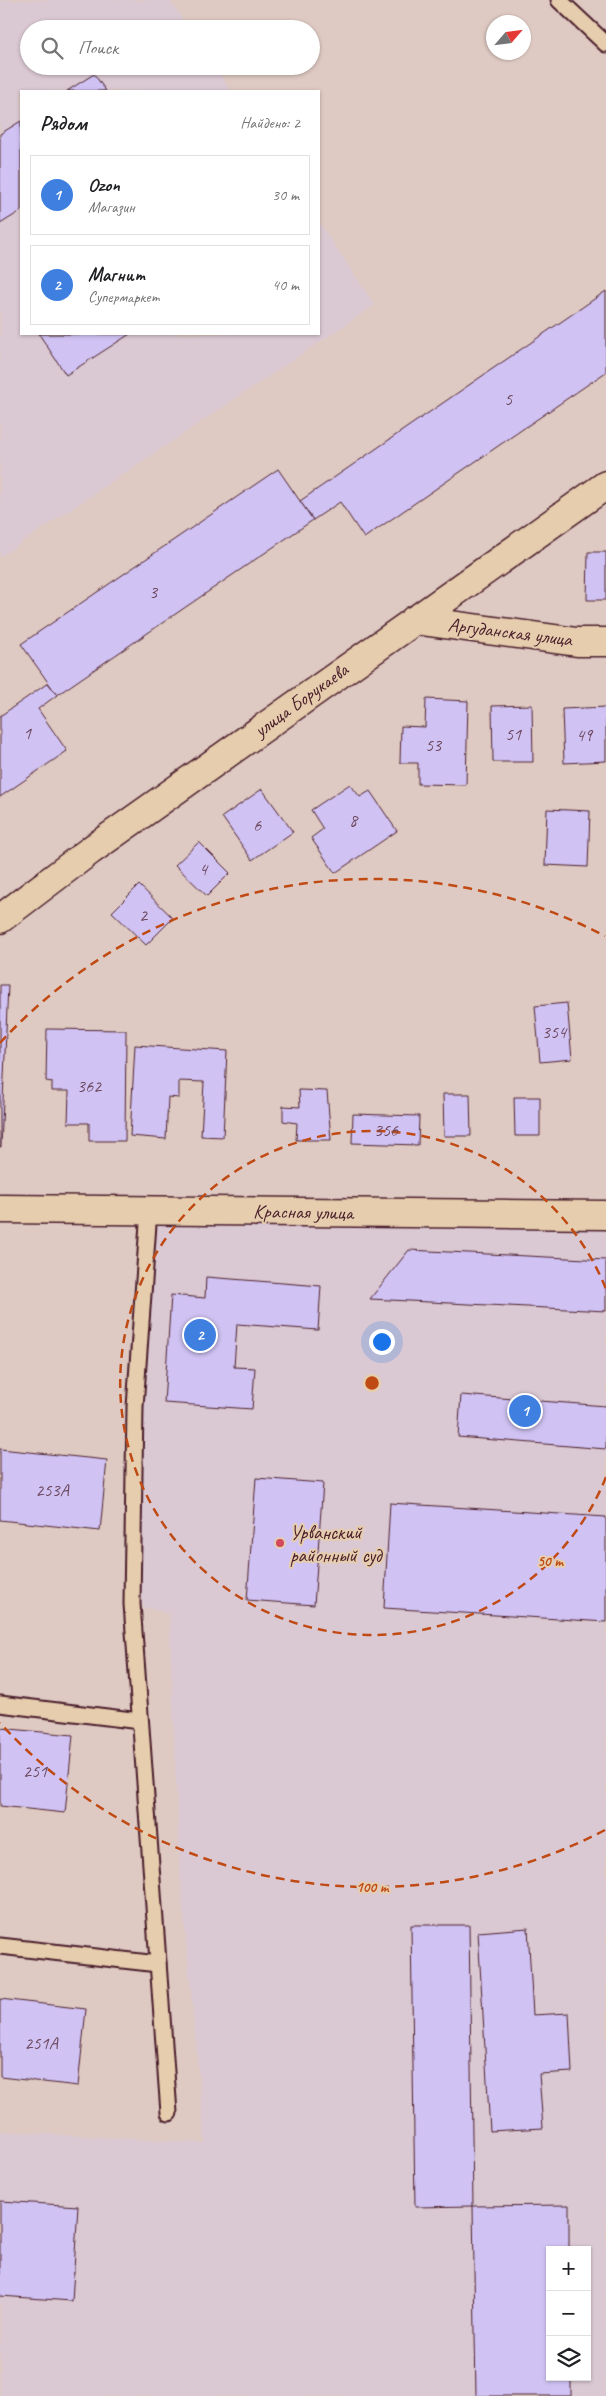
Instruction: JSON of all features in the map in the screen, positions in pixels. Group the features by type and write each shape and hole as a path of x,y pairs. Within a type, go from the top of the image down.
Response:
{"street":[{"name":"улица Борукаева","path":"0,919 91,850 606,485"},
{"name":"Аргуданская улица","path":"414,620 577,642 606,642"},
{"name":"Красная улица","path":"0,1209 606,1215"}],"lane":[{"path":"559,0 606,44"},
{"path":"149,1210 135,1426 132,1604 169,2113"},
{"path":"0,1704 140,1720"},
{"path":"0,1946 158,1964"}],"shaded area":[{"path":"0,0 170,0 183,20 20,20 20,75 220,75 230,90 20,90 20,335 320,335 320,223 375,305 0,557"},
{"path":"149,1210 606,1215 606,2396 0,2396 0,2131 205,2143 180,1876 169,1614 132,1604"}],"building":[{"path":"95,75 105,90 69,90"},
{"path":"20,122 20,212 0,224 0,134"},
{"path":"606,291 606,372 364,538 340,502 313,520 300,501"},
{"path":"40,335 128,335 66,375"},
{"path":"278,469 313,520 57,695 21,644"},
{"path":"588,552 606,552 606,600 587,600"},
{"path":"48,683 57,695 38,709 67,751 0,797 0,716"},
{"path":"426,699 468,701 466,785 418,784 418,763 400,763 401,726 425,727"},
{"path":"532,705 533,762 493,762 492,706"},
{"path":"606,707 606,761 564,763 562,709"},
{"path":"350,784 360,797 370,791 397,831 335,873 311,838 323,829 311,810"},
{"path":"262,789 293,832 252,860 222,817"},
{"path":"547,809 590,811 588,867 545,865"},
{"path":"199,842 230,873 207,896 175,865"},
{"path":"139,885 173,918 146,945 112,912"},
{"path":"0,985 8,985 1,1147 0,1147"},
{"path":"567,1003 572,1059 540,1062 535,1006"},
{"path":"47,1029 126,1030 125,1141 89,1141 89,1123 68,1123 69,1091 52,1091 52,1082 46,1081"},
{"path":"135,1045 227,1051 223,1137 201,1136 204,1082 179,1081 179,1098 168,1097 166,1139 130,1136"},
{"path":"299,1090 327,1091 331,1140 296,1140 297,1123 283,1121 283,1106 300,1107"},
{"path":"443,1094 470,1094 471,1136 444,1136"},
{"path":"514,1097 540,1097 540,1136 515,1136"},
{"path":"353,1114 419,1116 418,1145 352,1143"},
{"path":"409,1250 606,1260 606,1311 370,1299"},
{"path":"206,1277 321,1286 318,1330 237,1324 234,1367 255,1368 252,1409 164,1403 171,1295 205,1298"},
{"path":"461,1395 606,1406 606,1449 458,1437"},
{"path":"0,1449 107,1460 100,1531 0,1520"},
{"path":"256,1478 323,1483 314,1605 247,1600"},
{"path":"390,1503 606,1517 606,1622 384,1608"},
{"path":"0,1728 73,1735 65,1813 0,1806"},
{"path":"411,1925 469,1925 473,2206 415,2207"},
{"path":"528,1928 533,2015 569,2013 572,2072 539,2074 543,2128 490,2131 478,1932"},
{"path":"0,1999 86,2009 78,2086 0,2077"},
{"path":"0,2201 78,2206 72,2301 0,2296"},
{"path":"569,2205 569,2246 546,2246 546,2381 571,2381 571,2396 476,2396 473,2206"}],"place":[{"name":"Магнит","path":"200,1335"},
{"name":"Ozon","path":"525,1411"},
{"name":"Урванский районный суд","path":"280,1543"}]}
